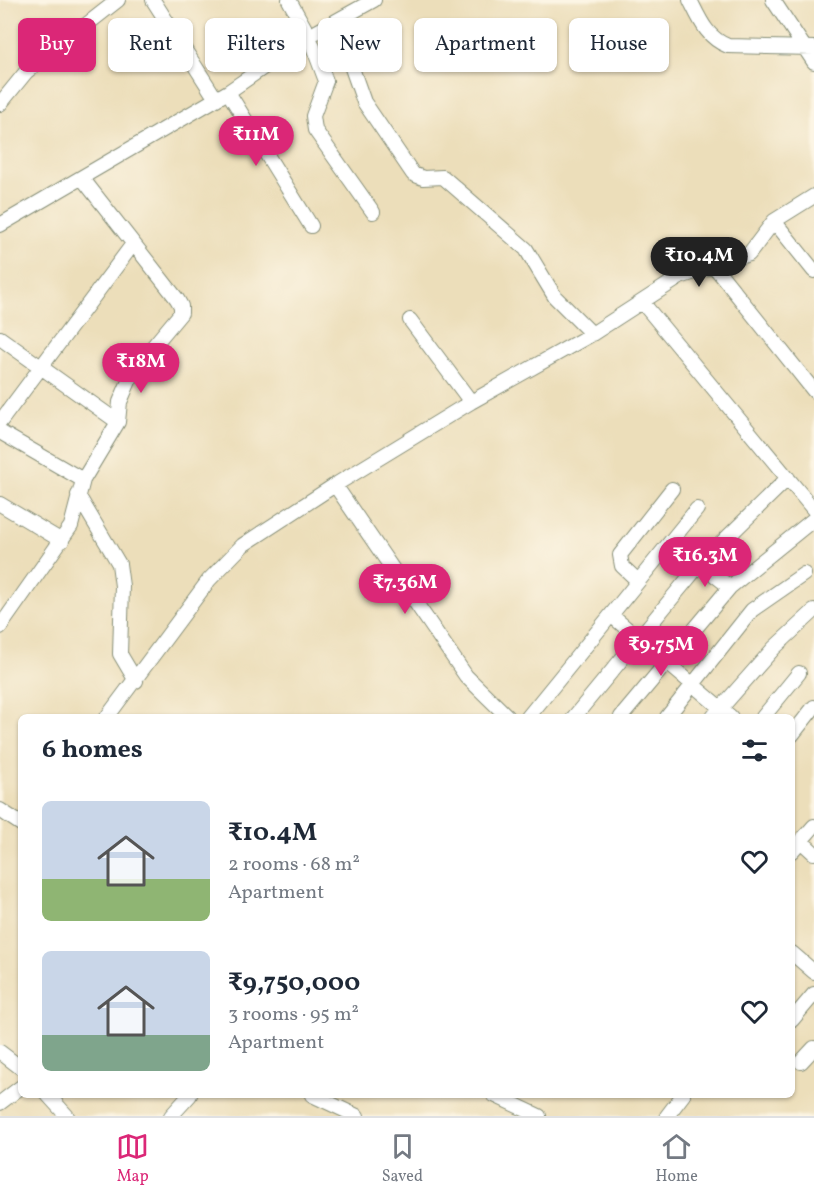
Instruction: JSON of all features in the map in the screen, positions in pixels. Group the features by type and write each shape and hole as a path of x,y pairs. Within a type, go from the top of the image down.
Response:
{"street":[{"path":"0,104 26,72 118,0"},
{"path":"153,0 311,226"},
{"path":"289,0 309,36 326,81 313,116 315,130 373,212"},
{"path":"344,18 374,0"},
{"path":"690,0 703,26 716,41 728,46 809,48"},
{"path":"773,0 809,48 814,62"},
{"path":"0,225 222,96 318,32"},
{"path":"353,72 364,102 413,174 423,178 443,177 515,238 530,254 555,297 592,334"},
{"path":"0,627 71,526 83,480 118,422 120,402 129,381 141,361 180,313 181,306 177,299 82,178"},
{"path":"109,714 209,580 243,545 335,485 471,402 592,334 680,277 749,254 774,221 814,196"},
{"path":"774,221 814,271"},
{"path":"0,422 39,366 133,244"},
{"path":"714,266 814,391"},
{"path":"642,302 814,510"},
{"path":"410,320 471,402"},
{"path":"0,338 118,422"},
{"path":"0,432 83,480"},
{"path":"576,714 700,564 788,478"},
{"path":"335,485 466,676 505,714"},
{"path":"638,581 622,566 620,555 672,489"},
{"path":"78,495 119,564 122,586 120,654 136,681"},
{"path":"0,504 62,541"},
{"path":"530,714 697,509"},
{"path":"624,714 730,587 814,519"},
{"path":"700,564 730,587"},
{"path":"669,714 752,610 804,574"},
{"path":"612,616 694,684 721,714 774,648 814,611"},
{"path":"766,714 800,674"},
{"path":"795,731 814,708"},
{"path":"0,810 18,821"},
{"path":"814,826 796,846 814,853"},
{"path":"795,961 814,972"},
{"path":"795,1016 814,994"},
{"path":"801,1062 814,1048"},
{"path":"0,1052 18,1066"},
{"path":"0,1103 18,1089"},
{"path":"50,1098 59,1114"},
{"path":"171,1116 187,1098"},
{"path":"318,1098 357,1116"},
{"path":"500,1098 539,1116"},
{"path":"667,1116 681,1098"}]}
